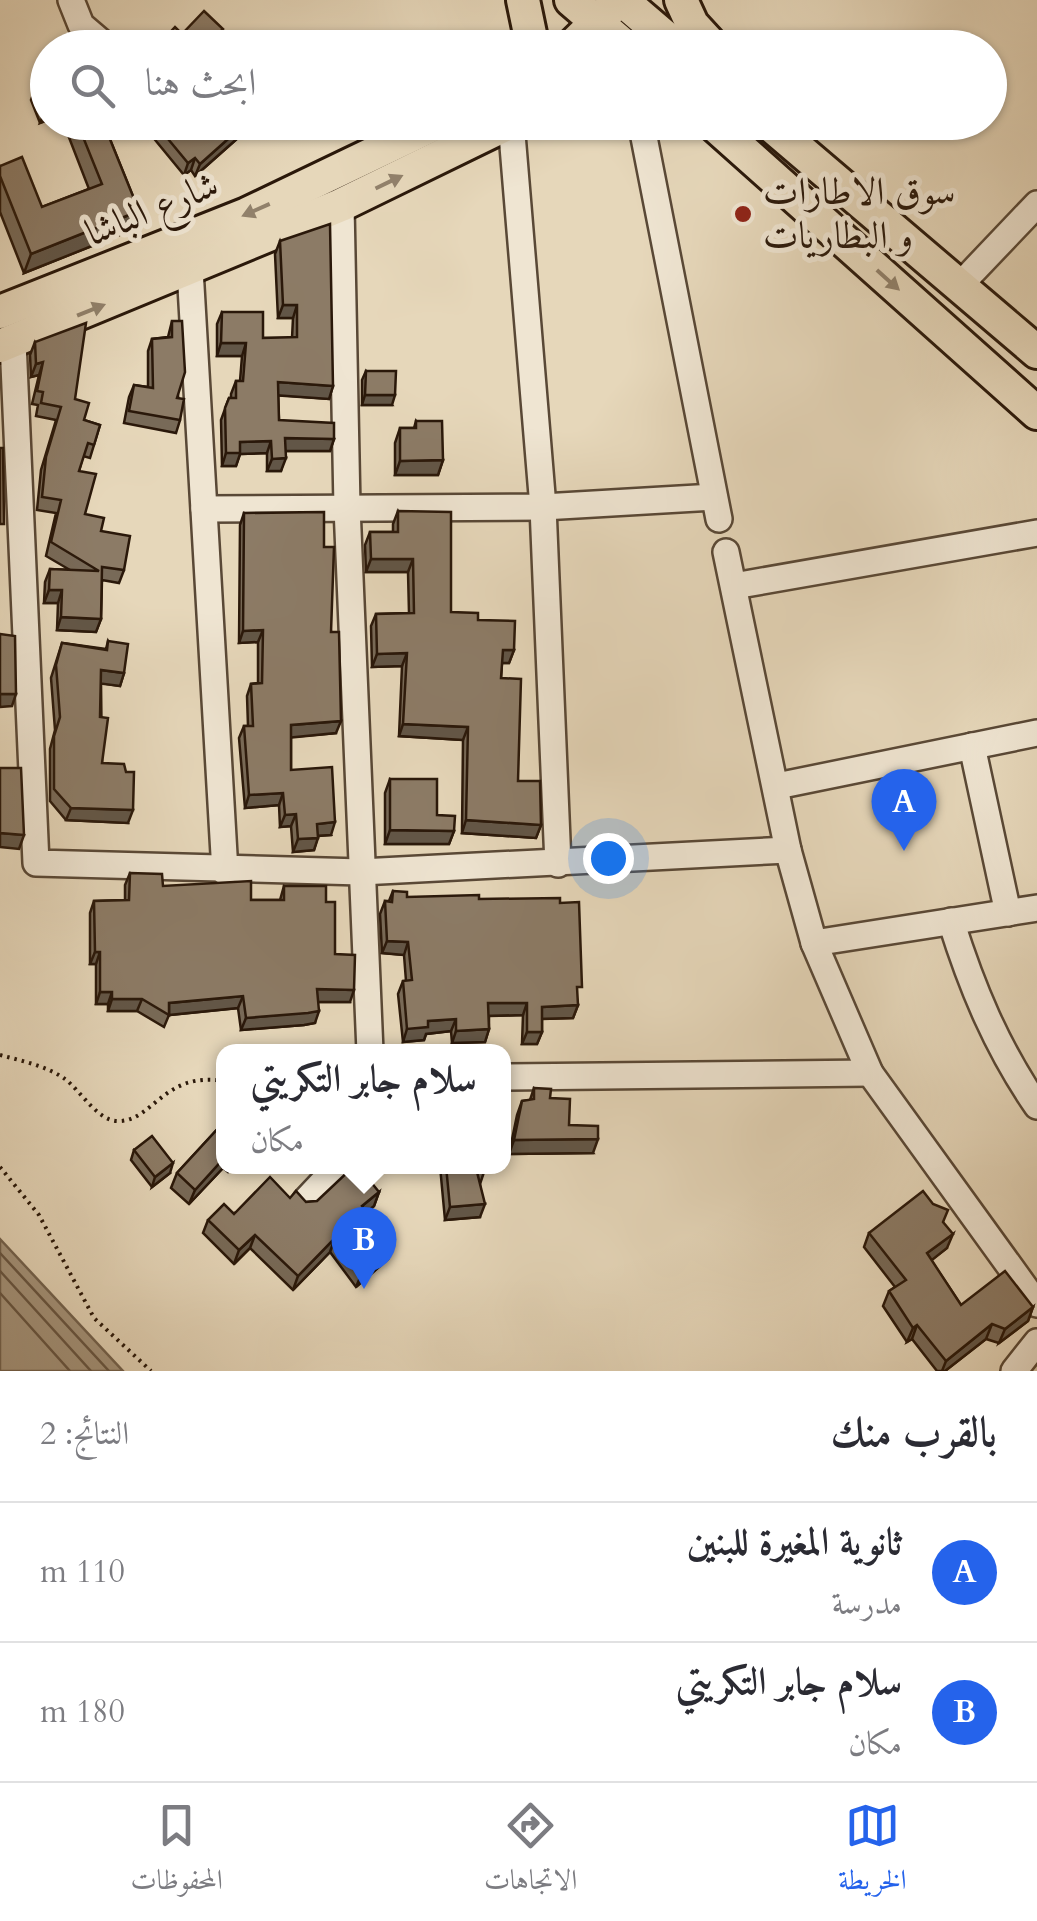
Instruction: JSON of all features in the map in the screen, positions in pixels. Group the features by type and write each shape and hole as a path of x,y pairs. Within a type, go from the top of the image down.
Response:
{"main road":[{"path":"523,0 529,30"},
{"path":"571,0 622,21"},
{"path":"681,0 698,30"},
{"name":"شارع الباشا","path":"5,320 246,214 401,140"},
{"path":"5,320 190,269 341,205 474,140"},
{"path":"731,140 1037,412"},
{"path":"788,140 1037,352"}],"street":[{"path":"71,0 88,30"},
{"path":"512,140 543,507 558,864"},
{"path":"204,509 716,508 644,140"},
{"path":"960,285 1037,204"},
{"path":"341,205 347,507 370,1044"},
{"path":"190,269 225,872"},
{"path":"5,320 36,863 225,872 360,872 788,850"},
{"path":"734,586 1037,533"},
{"path":"726,552 788,850 814,943 870,1072 1037,1304"},
{"path":"777,786 1037,732"},
{"path":"972,746 1008,913"},
{"path":"814,943 1037,909"},
{"path":"951,922 972,988 1009,1065 1037,1106"},
{"path":"511,1077 870,1072"},
{"path":"306,1200 330,1174"},
{"path":"1014,1371 1037,1342"}],"path":[{"path":"0,1055 60,1076 101,1114 116,1122 130,1120 180,1084 194,1079 216,1080"},
{"path":"0,1166 39,1216 104,1331 152,1371"}],"water":[{"path":"0,1239 123,1371 0,1371"}],"building":[{"path":"204,11 223,29 222,30 186,30"},
{"path":"84,140 110,140 139,211 31,254 0,176 0,166 22,157 42,207 102,184"},
{"path":"169,140 227,140 200,164 195,158 188,163"},
{"path":"330,224 333,386 278,382 279,420 334,423 334,439 285,438 286,458 272,459 271,441 240,442 240,453 226,453 225,408 229,398 236,398 236,381 243,381 246,343 221,343 222,312 263,312 263,338 297,337 297,305 283,305 280,241"},
{"path":"172,321 182,321 185,372 177,398 184,399 180,420 129,411 134,385 153,388 152,339 172,337"},
{"path":"86,323 75,399 89,403 84,420 100,425 94,445 88,443 79,471 96,474 85,514 104,518 101,531 130,536 124,570 102,567 101,619 61,617 62,590 49,590 50,569 99,571 51,542 61,500 42,497 46,457 61,407 41,403 43,392 37,391 43,362 36,364 35,342"},
{"path":"366,371 396,371 395,395 365,395"},
{"path":"416,421 442,421 443,460 400,461 400,428 416,428"},
{"path":"3,448 4,524 0,524"},
{"path":"398,511 451,512 451,612 478,613 478,620 515,621 514,650 503,650 501,678 521,679 518,781 540,781 541,825 466,820 468,727 403,724 407,653 377,654 376,614 414,613 413,559 371,559 370,532 398,532"},
{"path":"324,512 324,547 334,547 331,632 339,632 341,721 291,725 291,770 332,767 335,822 317,824 318,838 298,839 296,814 285,815 283,793 249,795 244,726 253,726 251,684 262,683 263,630 243,631 244,513"},
{"path":"0,634 15,636 16,694 0,694"},
{"path":"108,641 128,644 124,673 101,670 100,717 108,718 102,763 124,764 126,772 134,772 133,810 71,808 54,789 54,736 60,717 56,665 62,643 107,650"},
{"path":"0,768 21,768 24,835 0,833"},
{"path":"390,779 437,779 437,815 455,816 454,831 390,830"},
{"path":"130,873 162,874 163,886 251,881 251,900 284,900 284,886 326,886 326,902 335,902 335,954 355,955 354,990 317,989 319,1011 246,1018 243,996 169,1003 169,1015 142,999 112,999 112,992 100,992 94,901 129,900"},
{"path":"393,891 407,892 407,897 479,895 479,899 560,898 560,903 579,902 582,987 577,987 578,1005 542,1007 542,1032 527,1032 527,1003 488,1003 489,1029 456,1031 456,1019 428,1021 428,1027 407,1029 403,981 412,980 408,942 387,941 385,901 392,902"},
{"path":"534,1088 551,1089 550,1098 570,1099 569,1125 598,1126 598,1139 514,1140 522,1101 534,1099"},
{"path":"216,1131 216,1167 195,1190 177,1173"},
{"path":"152,1136 173,1163 155,1177 134,1150"},
{"path":"346,1174 364,1174 379,1192 362,1206 392,1245 362,1273 335,1238 298,1276 255,1235 239,1250 208,1220 224,1204 234,1214 270,1177 290,1198 296,1191 306,1202 317,1201"},
{"path":"447,1174 478,1174 485,1204 450,1207"},
{"path":"923,1191 933,1204 948,1210 943,1222 953,1234 927,1253 961,1305 1005,1271 1033,1307 1005,1329 992,1324 946,1361 917,1325 913,1328 889,1291 906,1280 869,1233"}],"place":[{"name":"سوق الاطارات و البطاريات","path":"743,214"},
{"name":"ثانوية المغيرة للبنين","path":"904,851"},
{"name":"سلام جابر التكريتي","path":"364,1289"}]}
